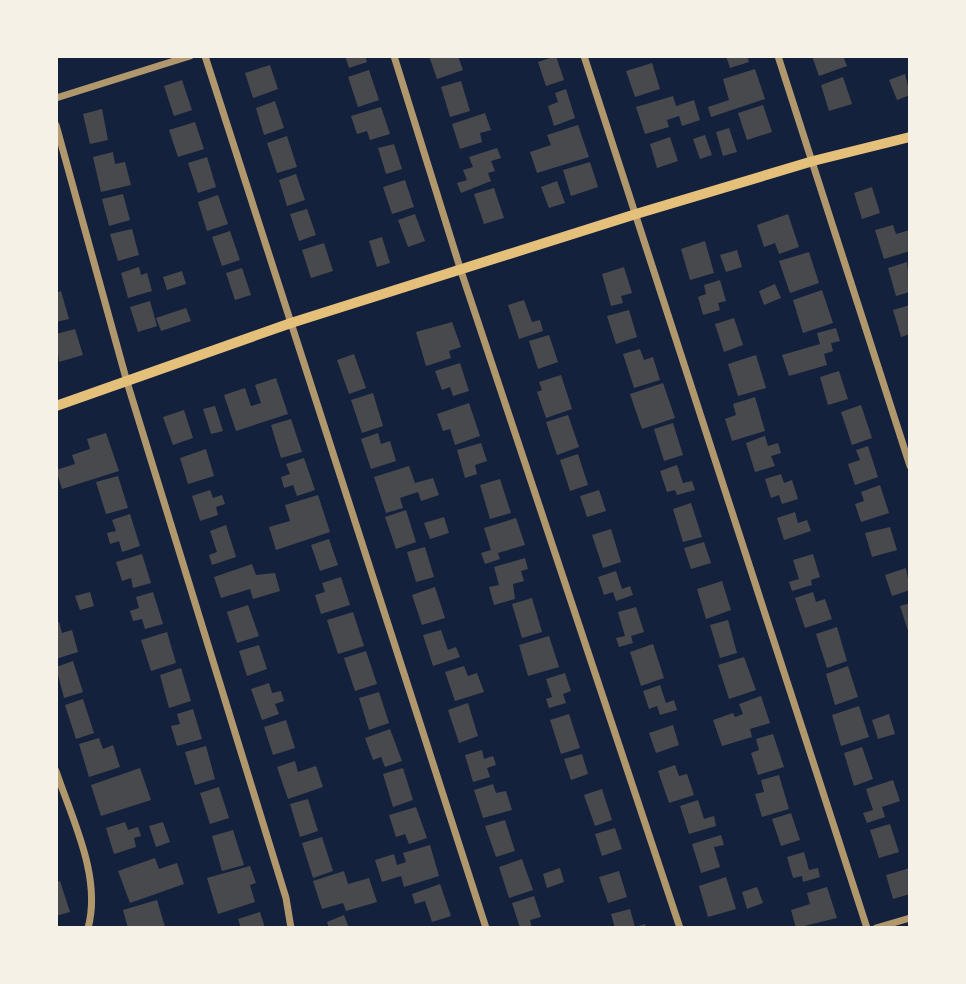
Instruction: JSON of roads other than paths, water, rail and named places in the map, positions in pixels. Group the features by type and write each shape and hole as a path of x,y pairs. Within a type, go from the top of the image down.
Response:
{"main road":[{"path":"56,406 291,323 636,214 813,161 910,137"}],"street":[{"path":"56,97 190,56"},
{"path":"205,56 486,928"},
{"path":"394,56 461,271 680,928"},
{"path":"584,56 867,928"},
{"path":"778,56 910,466"},
{"path":"56,125 127,382 286,898 291,928"},
{"path":"56,771 89,873 93,911 88,928"},
{"path":"876,928 910,918"}]}
